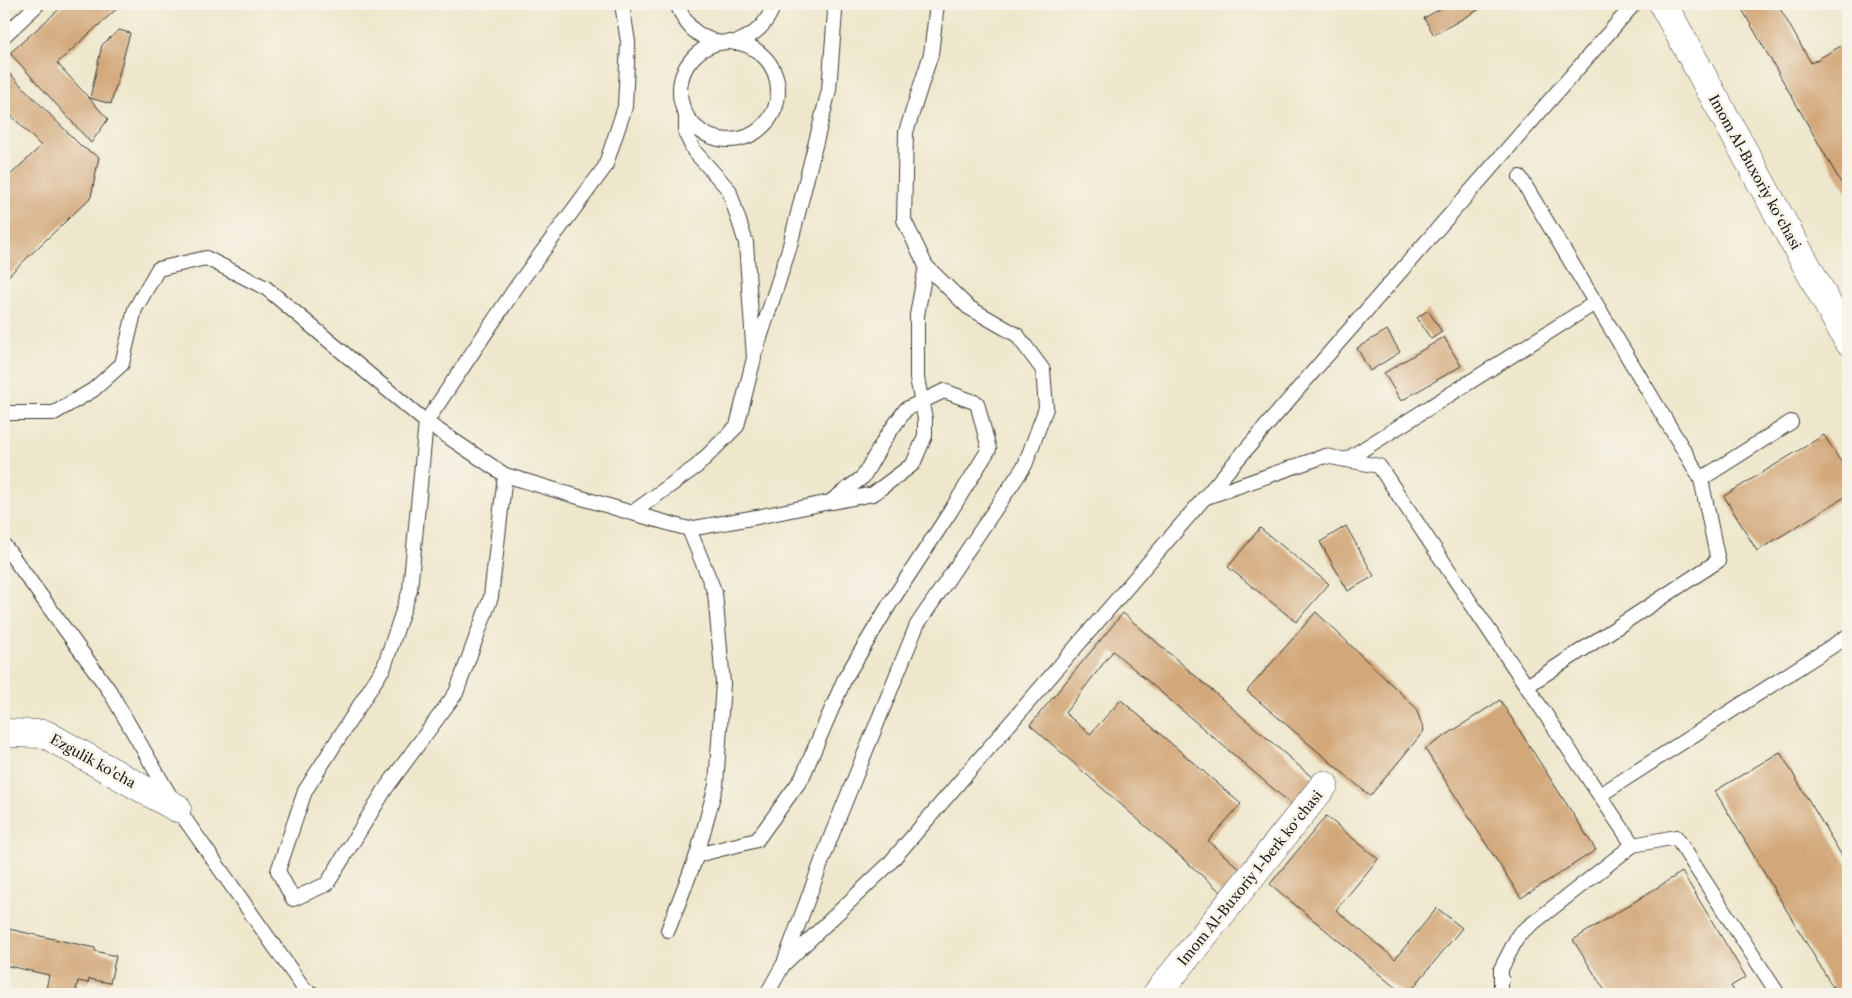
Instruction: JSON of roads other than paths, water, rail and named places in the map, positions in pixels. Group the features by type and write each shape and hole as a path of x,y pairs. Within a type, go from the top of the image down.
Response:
{"street":[{"name":"Imom Al-Buxoriy koʻchasi","path":"1663,4 1848,341"},
{"name":"Ezgulik ko'cha","path":"4,733 45,734 177,808"},
{"name":"Imom Al-Buxoriy 1-berk koʻchasi","path":"1157,994 1324,785"}],"lane":[{"path":"4,36 38,4"},
{"path":"506,475 491,597 456,693 386,788 327,884 293,899 278,871 305,791 384,666 410,590 426,422 517,286 605,167 625,107 628,42 622,4"},
{"path":"677,4 682,18 692,30 704,38 719,43"},
{"path":"754,358 746,244 729,190 694,151 686,134 686,116 681,101 680,86 684,71 693,58 705,48 749,37 761,28 770,15 774,4"},
{"path":"632,513 696,466 736,426 754,358 789,249 829,90 835,12 833,4"},
{"path":"767,994 783,965 832,834 917,625 1025,465 1046,408 1042,370 1018,335 968,306 926,266 904,220 906,132 931,54 937,4"},
{"path":"783,965 888,866 1204,498 1634,4"},
{"path":"686,116 696,128 709,136 724,140 739,139 753,134 766,124 774,112 778,97 778,81 772,67 756,50 750,46 735,42"},
{"path":"1520,177 1701,479 1718,562 1527,686"},
{"path":"4,413 54,413 93,390 122,364 135,309 158,269 206,258 266,288 426,422 506,475 689,529 873,494 913,464 925,436 926,419 917,378 917,315 926,266"},
{"path":"1346,460 1595,303"},
{"path":"696,855 757,840 802,778 846,678 889,605 989,449 978,403 944,391 906,409 886,437 863,477 830,502"},
{"path":"1701,479 1791,422"},
{"path":"1204,498 1325,456 1379,466 1633,845"},
{"path":"668,930 696,855 716,785 723,683 714,593 689,529"},
{"path":"4,545 109,690 177,808 305,990 313,994"},
{"path":"1600,795 1848,636"},
{"path":"1501,994 1501,969 1519,934 1633,845 1676,837 1778,994"}]}
